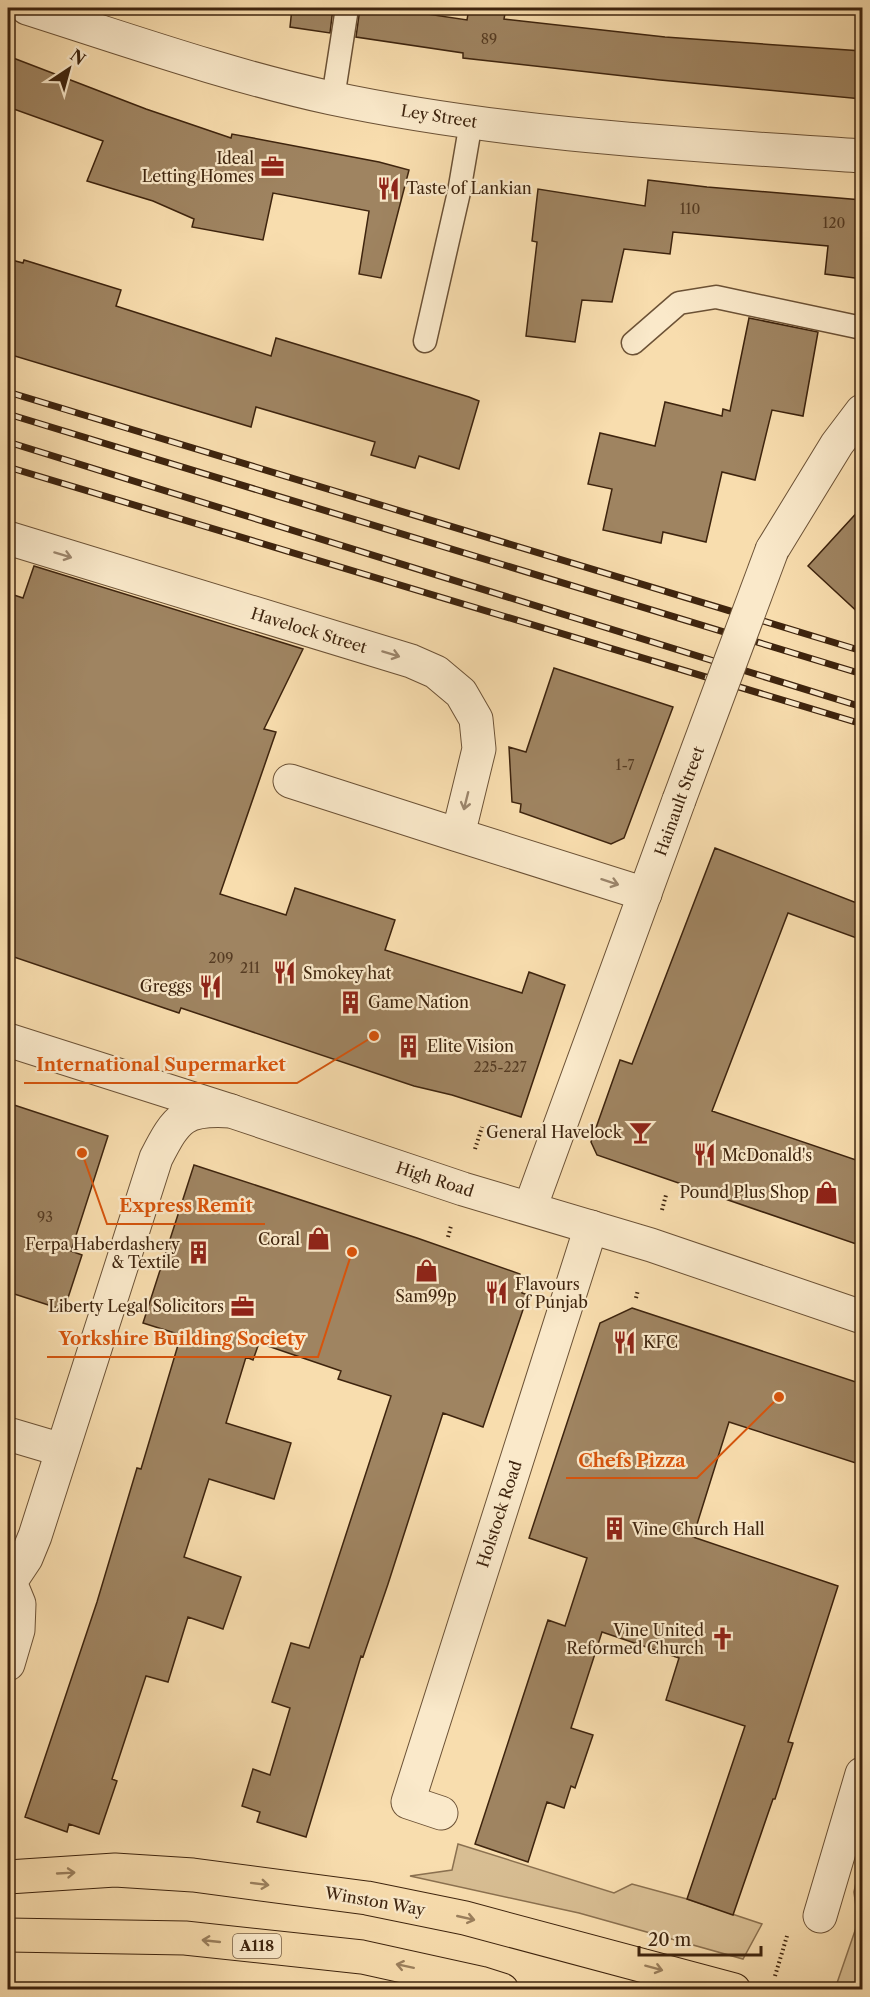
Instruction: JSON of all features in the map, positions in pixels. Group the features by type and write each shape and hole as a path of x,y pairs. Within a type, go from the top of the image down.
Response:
{"main road":[{"name":"Winston Way","path":"8,1877 115,1870 193,1875 367,1898 465,1918 734,1989"},
{"name":"A118","path":"8,1935 184,1938 362,1957 502,1989"}],"street":[{"name":"Ley Street","path":"27,8 237,76 333,98 471,122 605,138 862,156"},
{"name":"Hainault Street","path":"530,1208 772,550 837,444 862,411"},
{"name":"Havelock Street","path":"8,538 411,661 436,672 461,693 476,719 478,749 458,835"},
{"path":"290,781 645,894"},
{"name":"High Road","path":"8,1040 231,1111 463,1189 651,1245 862,1317"},
{"path":"8,1664 18,1630 19,1604 9,1584 26,1558 35,1536 156,1158 171,1129 188,1114 206,1110 231,1111"},
{"name":"Holstock Road","path":"441,1813 404,1814 591,1227"},
{"path":"8,1434 62,1450"},
{"path":"820,1916 862,1774"}],"lane":[{"path":"333,98 346,8"},
{"path":"425,341 459,192 471,122"},
{"path":"633,343 679,303 716,297 862,328"}],"path":[{"path":"475,1149 482,1127"},
{"path":"662,1211 666,1195"},
{"path":"448,1237 451,1226"},
{"path":"636,1298 638,1290"},
{"path":"861,1969 862,1957"}],"shaded area":[{"path":"458,1844 614,1893 632,1884 687,1899 762,1924 743,1959 579,1913 410,1876 452,1870"},
{"path":"862,1854 862,1989 857,1989 837,1983 858,1922 854,1892"}],"building":[{"path":"292,8 333,8 330,33 290,27"},
{"path":"360,8 387,8 467,20 469,8 506,8 504,19 665,37 862,51 862,99 463,58 463,53 356,37"},
{"path":"8,56 146,109 231,138 232,134 379,162 409,170 381,278 359,274 369,211 273,193 263,240 192,227 194,219 153,201 87,181 103,141 8,107"},
{"path":"648,180 862,200 862,279 825,274 828,246 673,232 670,254 624,249 612,302 582,300 575,342 526,336 537,242 532,241 538,189 645,206"},
{"path":"8,259 23,263 24,260 121,290 116,306 271,356 276,338 479,401 459,469 419,456 415,468 371,455 375,442 256,407 251,427 8,354"},
{"path":"749,318 818,332 803,416 772,410 755,480 722,472 706,542 663,532 661,543 603,530 612,489 588,484 600,433 655,446 665,402 722,416 723,409 730,411"},
{"path":"862,507 862,616 808,566"},
{"path":"34,566 303,649 264,729 276,732 220,894 286,915 295,888 395,920 385,950 522,993 529,972 565,985 521,1117 452,1095 414,1086 181,1008 179,1013 8,955 8,593 23,598"},
{"path":"554,668 673,707 624,838 611,844 520,812 521,804 512,802 509,747 526,752"},
{"path":"715,848 862,905 862,940 788,913 712,1111 862,1162 862,1246 597,1155 591,1142 620,1060 632,1064"},
{"path":"8,1103 108,1136 71,1251 82,1255 64,1310 8,1292"},
{"path":"194,1165 520,1274 522,1293 528,1295 483,1427 443,1413 388,1584 363,1657 361,1656 306,1837 257,1822 260,1812 242,1806 253,1769 270,1775 290,1708 272,1702 291,1643 309,1648 391,1396 338,1379 341,1371 259,1343 253,1360 246,1357 226,1423 291,1443 274,1499 209,1479 184,1557 241,1577 223,1629 188,1617 168,1682 146,1676 112,1779 117,1781 99,1834 69,1824 67,1832 25,1817 97,1602 137,1468 141,1469 181,1335 143,1323"},
{"path":"632,1308 862,1384 862,1465 729,1422 693,1537 838,1586 788,1742 793,1743 733,1915 687,1899 745,1726 666,1700 679,1658 602,1632 571,1728 593,1735 575,1788 571,1786 564,1808 547,1802 528,1862 475,1844 548,1620 565,1626 587,1558 529,1538 600,1323"}],"railway":[{"path":"8,392 862,651"},
{"path":"8,414 862,674"},
{"path":"8,442 862,707"},
{"path":"8,467 862,724"}],"place":[{"name":"Ideal Letting Homes","path":"272,167"},
{"name":"Taste of Lankian","path":"388,188"},
{"name":"Smokey hat","path":"285,973"},
{"name":"Greggs","path":"210,986"},
{"name":"Game Nation","path":"350,1002"},
{"name":"International Supermarket","path":"374,1036"},
{"name":"Elite Vision","path":"409,1046"},
{"name":"General Havelock","path":"640,1132"},
{"name":"Express Remit","path":"82,1153"},
{"name":"McDonald's","path":"704,1155"},
{"name":"Pound Plus Shop","path":"827,1192"},
{"name":"Coral","path":"318,1239"},
{"name":"Yorkshire Building Society","path":"352,1252"},
{"name":"Ferpa Haberdashery & Textile","path":"198,1253"},
{"name":"Sam99p","path":"426,1271"},
{"name":"Flavours of Punjab","path":"497,1293"},
{"name":"Liberty Legal Solicitors","path":"242,1306"},
{"name":"KFC","path":"625,1342"},
{"name":"Chefs Pizza","path":"779,1397"},
{"name":"Vine Church Hall","path":"614,1529"},
{"name":"Vine United Reformed Church","path":"722,1639"}]}
